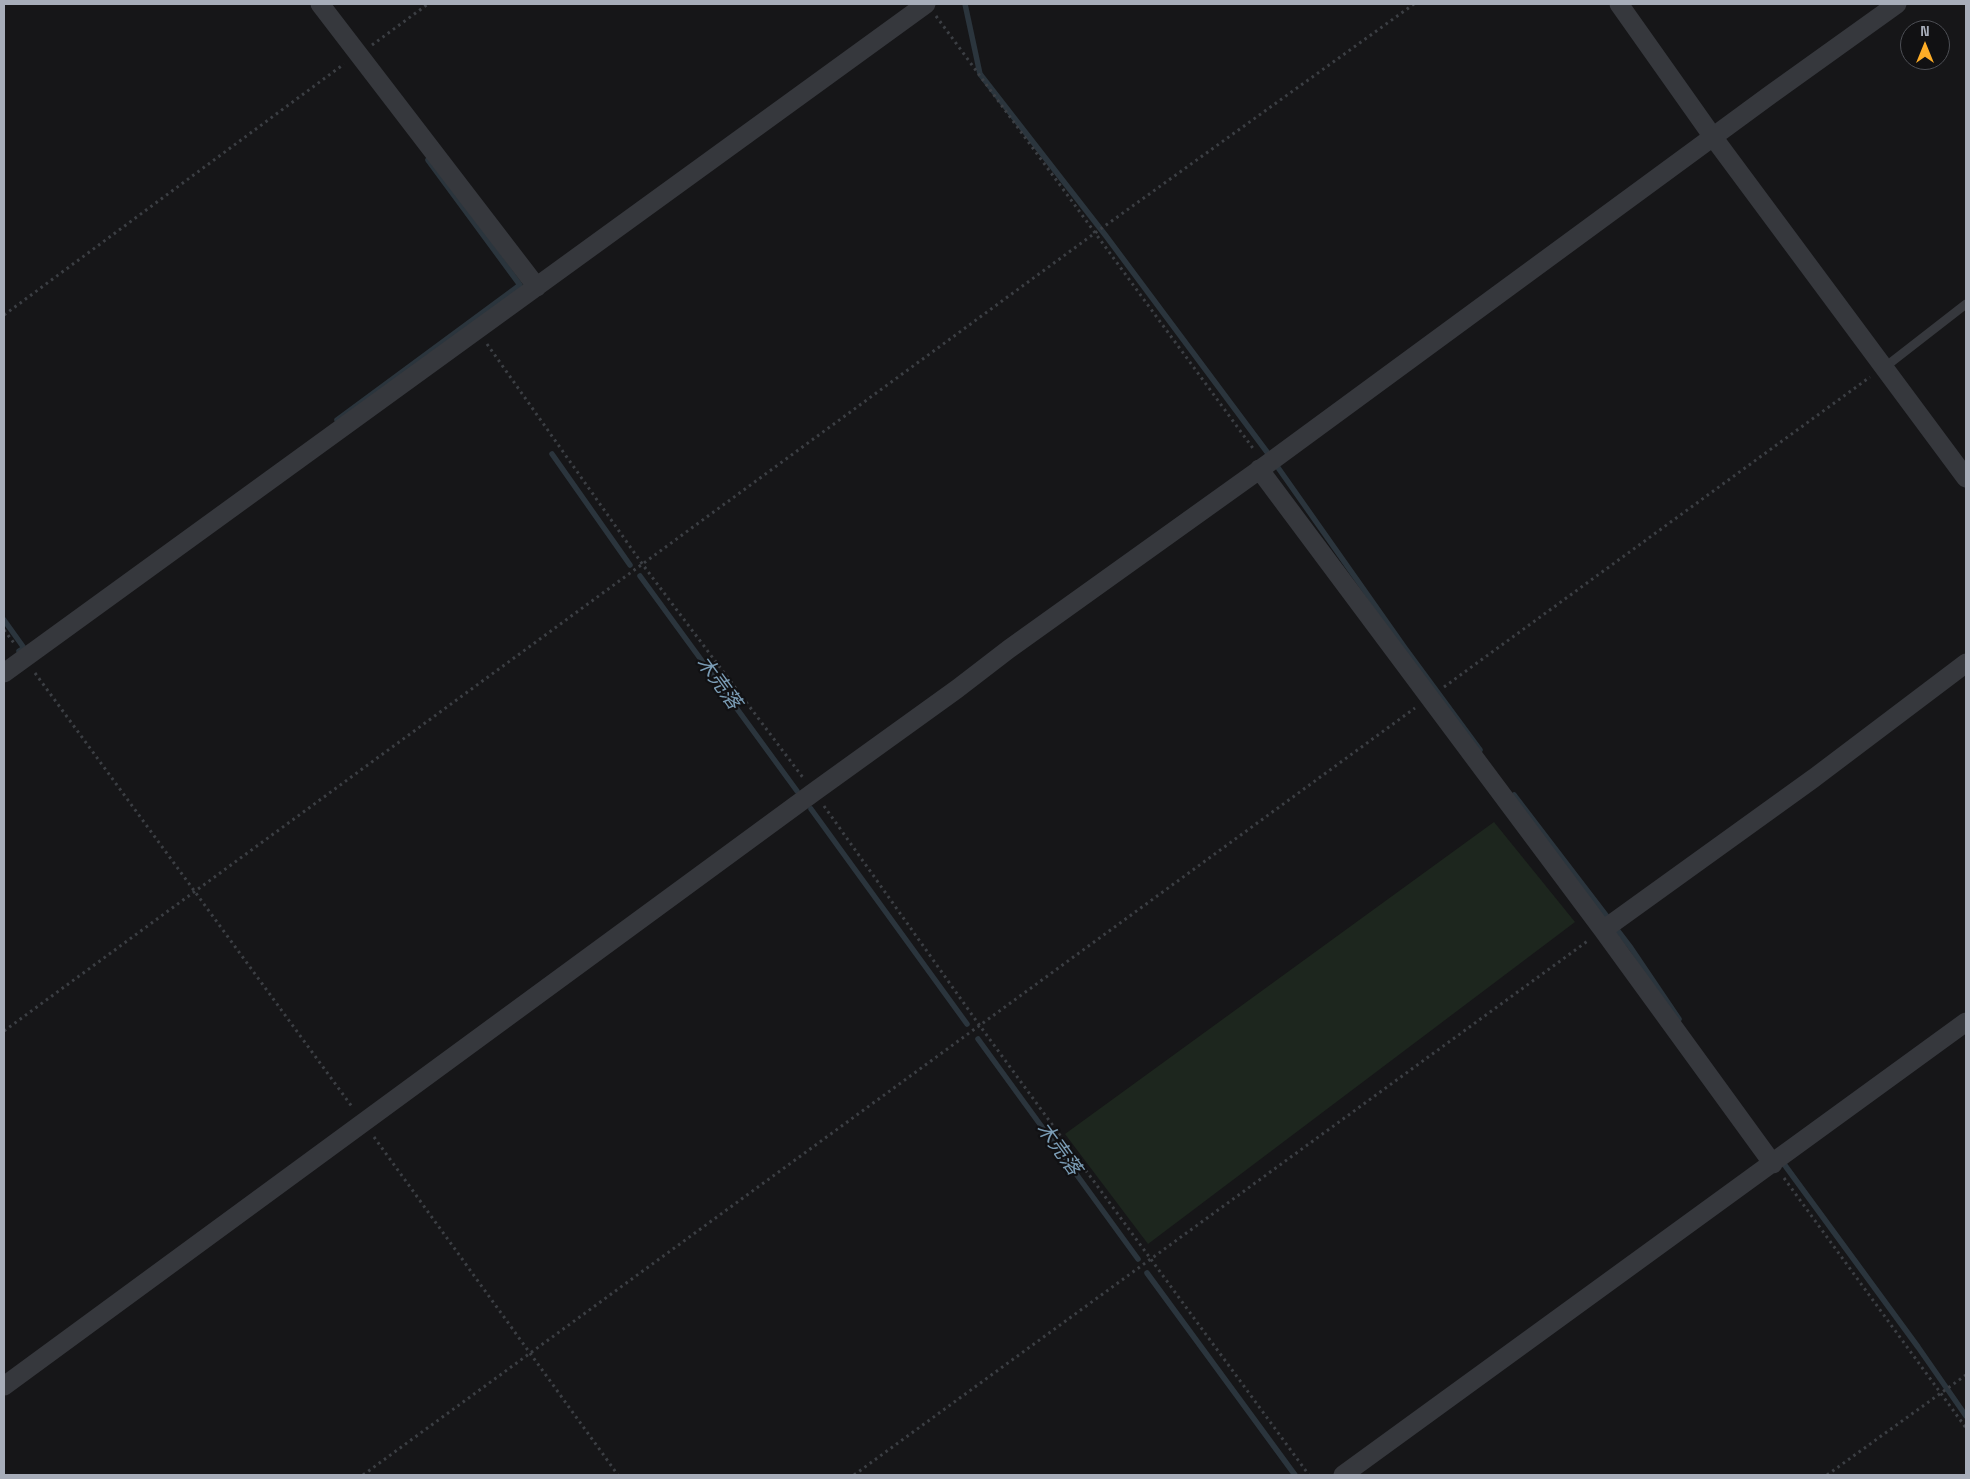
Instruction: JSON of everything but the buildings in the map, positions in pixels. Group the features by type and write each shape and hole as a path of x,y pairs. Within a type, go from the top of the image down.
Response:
{"street":[{"path":"320,4 537,287"},
{"path":"1619,4 1713,137 1966,478"},
{"path":"4,1386 814,792 1897,4"},
{"path":"4,673 476,329 929,8"},
{"path":"1263,467 1430,698 1603,930 1773,1164"},
{"path":"1603,930 1814,778 1966,663"},
{"path":"1344,1475 1966,1022"}],"lane":[{"path":"1885,367 1966,304"}],"path":[{"path":"4,315 428,4"},
{"path":"4,1031 1095,233 1414,4"},
{"path":"929,8 1095,233 1263,467"},
{"path":"476,329 643,564 814,792 980,1026 1309,1475"},
{"path":"363,1475 1885,367"},
{"path":"4,630 618,1475"},
{"path":"854,1475 1603,930"},
{"path":"1773,1164 1966,1428"},
{"path":"1827,1475 1966,1375"}],"shaded area":[{"path":"1494,822 1575,922 1148,1244 1065,1134"}],"waterway":[{"path":"965,4 980,74 1106,236 1267,452 1405,648 1480,750"},
{"path":"337,420 520,285 428,160"},
{"name":"木売落","path":"552,454 630,565"},
{"name":"木売落","path":"640,576 797,791"},
{"path":"4,620 24,648 19,651"},
{"path":"1514,795 1631,948 1679,1019"},
{"name":"木売落","path":"811,809 967,1024"},
{"name":"木売落","path":"978,1039 1138,1259"},
{"path":"1781,1160 1918,1347 1966,1416"},
{"name":"木売落","path":"1147,1273 1295,1475"}]}
